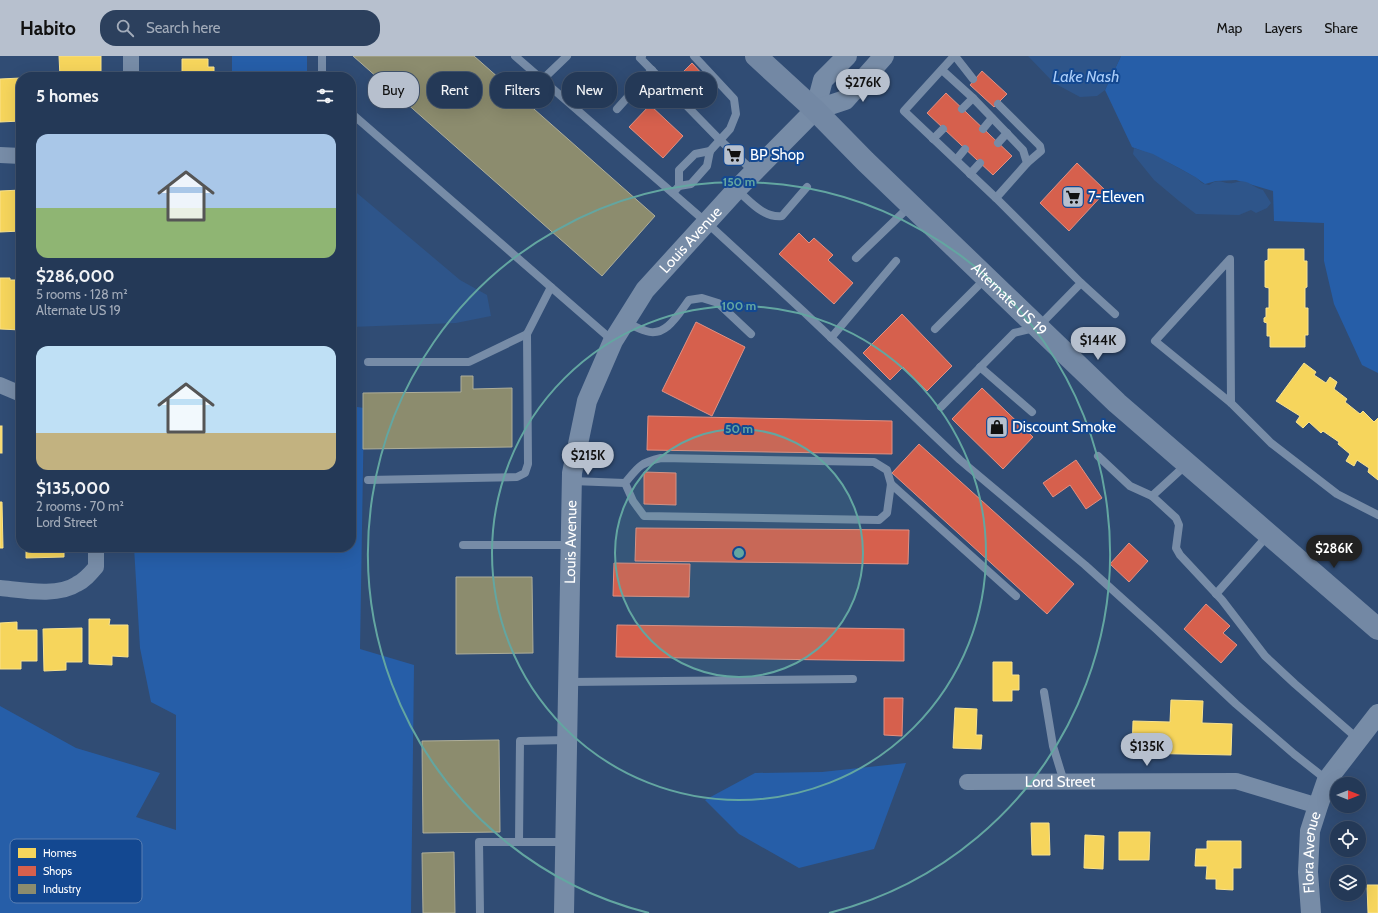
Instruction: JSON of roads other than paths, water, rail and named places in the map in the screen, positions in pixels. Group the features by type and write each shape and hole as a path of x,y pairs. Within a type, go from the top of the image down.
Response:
{"main road":[{"name":"Alternate US 19","path":"756,56 815,110 865,161 912,204 1117,403 1378,629"}],"street":[{"path":"131,56 131,72"},
{"path":"815,110 823,80 846,56"},
{"path":"815,110 845,100 884,56"},
{"name":"Louis Avenue","path":"564,913 572,473 587,401 613,341 645,290 736,189 815,110"},
{"path":"0,155 16,156"},
{"path":"0,385 16,392"},
{"path":"0,588 35,591 60,590 76,585 88,576 96,567 96,552"},
{"name":"Flora Avenue","path":"1312,913 1308,872 1310,831 1318,806 1327,780 1378,714"},
{"name":"Lord Street","path":"967,782 1236,781 1318,806"}],"lane":[{"path":"322,56 322,72"},
{"path":"515,56 533,72"},
{"path":"550,72 567,56"},
{"path":"617,109 652,70 640,58 642,56"},
{"path":"679,186 691,184 707,166 710,151 730,129 736,114 734,99 706,73 694,56"},
{"path":"973,79 955,56 904,111 996,198 1081,283 1115,314"},
{"path":"942,70 973,98 1023,150 1028,163"},
{"path":"554,90 706,222 960,460 1079,560 1236,704 1327,780"},
{"path":"962,109 973,98"},
{"path":"996,198 1041,151 1040,146 998,104"},
{"path":"689,108 754,172"},
{"path":"356,117 613,341"},
{"path":"983,129 992,118"},
{"path":"933,139 943,129"},
{"path":"998,143 1007,133"},
{"path":"956,160 966,150"},
{"path":"673,194 679,186 679,170 695,154 710,151"},
{"path":"970,174 980,163"},
{"path":"736,189 765,214 775,217 782,216 807,187"},
{"path":"856,258 912,204"},
{"path":"1231,403 1230,259 1155,341 1231,403 1271,443 1337,494 1378,515"},
{"path":"831,338 896,261"},
{"path":"935,329 987,278"},
{"path":"941,407 1014,333 1038,327 1081,283"},
{"path":"368,480 517,477 525,473 528,464 526,334 551,287"},
{"path":"625,322 647,332 655,333 663,330 672,322 689,300 702,298 718,303 751,334"},
{"path":"368,362 469,362 526,334"},
{"path":"980,367 1032,412"},
{"path":"1098,456 1130,486 1152,496 1176,518 1179,525 1176,548 1180,554 1216,594 1266,656 1294,684 1359,739"},
{"path":"661,458 874,462 887,470 891,484 887,514 879,520 644,516 633,501 625,483 637,468 645,462 661,458"},
{"path":"1152,496 1188,464"},
{"path":"572,481 625,483"},
{"path":"891,484 1016,596"},
{"path":"1216,594 1268,534"},
{"path":"463,545 570,545"},
{"path":"568,682 853,679"},
{"path":"1044,692 1053,746 1064,782"},
{"path":"519,842 520,741 567,740"},
{"path":"480,913 479,842 565,842"}],"water":[{"name":"Lake Nash","path":"1028,56 1121,56 1105,90 1097,96 1080,97 1054,83"},
{"path":"1134,148 1153,154 1205,184 1209,185 1219,181 1233,183 1244,181 1263,190 1271,203 1267,208 1256,213 1251,210 1239,215 1196,214 1154,180 1133,154"},
{"path":"356,192 460,280 487,295 491,316 456,323 356,327"}],"place":[{"name":"BP Shop","path":"734,155"},
{"name":"7-Eleven","path":"1073,197"},
{"name":"Discount Smoke","path":"997,427"}]}
